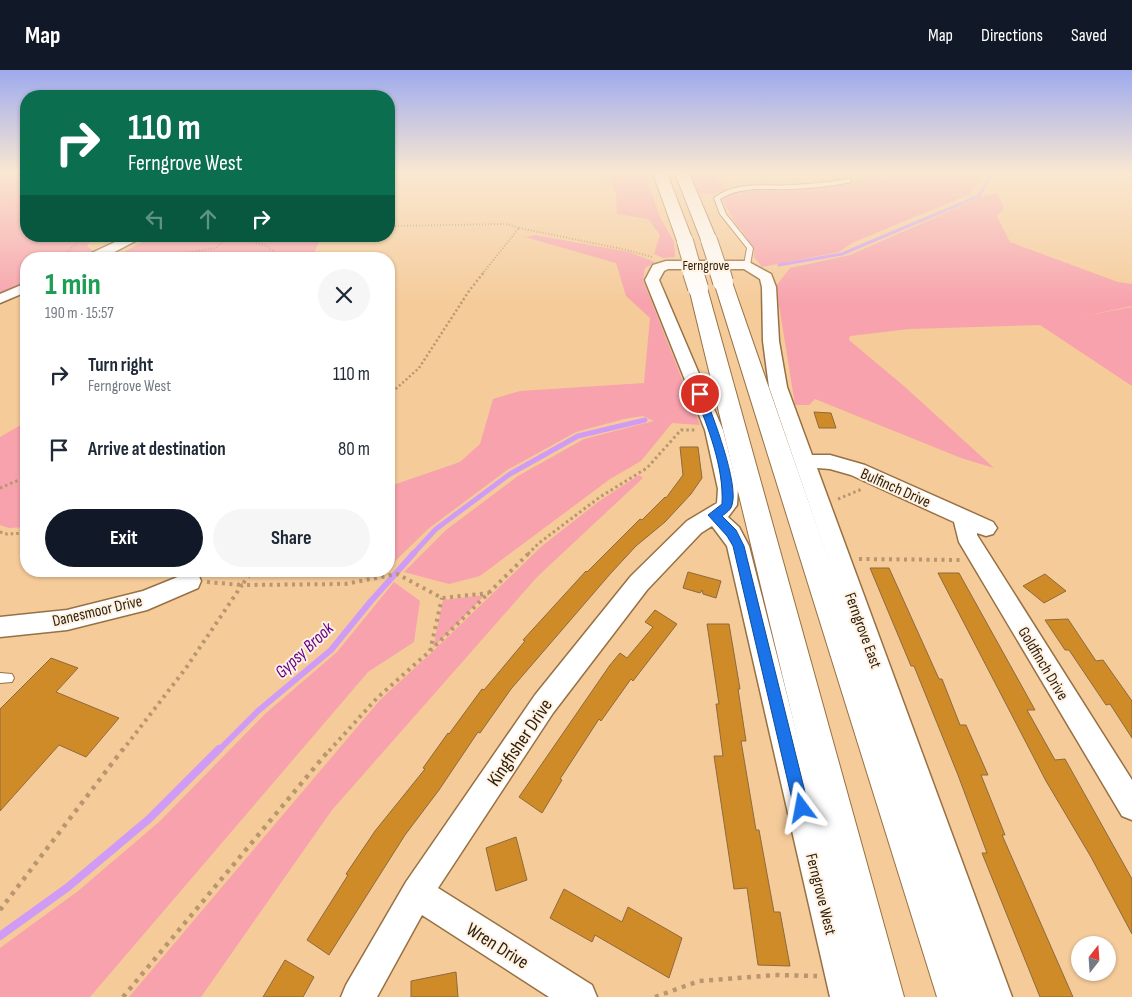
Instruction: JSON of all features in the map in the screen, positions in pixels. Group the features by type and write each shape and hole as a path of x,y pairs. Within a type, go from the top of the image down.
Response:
{"highway":[{"path":"676,216 685,241 723,279 882,997"},
{"path":"699,216 723,279 959,997"}],"street":[{"path":"105,252 126,242"},
{"name":"Ferngrove","path":"666,265 723,279"},
{"path":"666,265 658,268 652,280 714,430 729,500 723,510 714,515"},
{"name":"Ferngrove East","path":"723,279 766,277 769,287 771,341 778,387 995,997"},
{"path":"0,298 20,290"},
{"name":"Bulfinch Drive","path":"803,461 842,465 876,478 986,528"},
{"name":"Kingfisher Drive","path":"358,997 417,894 544,704 596,635 639,583 694,527 714,515"},
{"name":"Ferngrove West","path":"714,515 732,533 738,546 844,986"},
{"name":"Goldfinch Drive","path":"963,517 967,536 1132,806"},
{"name":"Danesmoor Drive","path":"0,627 68,620 147,600 190,581"},
{"name":"Wren Drive","path":"417,894 580,997"}],"lane":[{"path":"723,279 750,256 750,248 725,216"}],"path":[{"path":"395,226 507,224 644,254 666,265"},
{"path":"395,390 419,368 469,291 519,228"},
{"path":"68,252 77,242"},
{"path":"191,252 216,248 222,242"},
{"path":"253,242 278,252"},
{"path":"123,997 310,772 377,698 430,651 539,543 600,497 647,468 681,430 714,430"},
{"path":"818,501 832,501 870,485 876,478"},
{"path":"0,488 20,480"},
{"path":"0,532 7,534 20,533"},
{"path":"838,559 982,560"},
{"path":"395,574 442,598 490,593"},
{"path":"0,910 186,668 248,577"},
{"path":"190,581 242,586 345,584 381,577"},
{"path":"430,651 442,598"},
{"path":"656,997 699,981 775,975 844,986"}],"shaded area":[{"path":"0,216 20,216 20,242 90,242 87,246 94,252 20,252 20,286 0,295"},
{"path":"631,216 660,216 674,242 675,257 663,258 654,254 660,235 648,219"},
{"path":"732,216 916,216 852,243 839,252 762,267 754,257 754,251 741,229 738,228"},
{"path":"938,216 997,216 1010,242 1118,282 1132,284 1132,306 1085,316 1132,307 1132,386 1040,325 909,329 850,336 849,340 905,387 994,468 961,458 815,399 809,405 795,405 776,286 790,268 850,255"},
{"path":"518,235 526,237 535,235 629,252 655,262 645,268 643,280 700,425 672,423 641,461 610,479 480,576 449,584 404,572 446,530 518,476 584,439 654,421 643,416 576,432 507,470 428,529 395,561 395,484 460,462 480,444 493,399 520,391 644,383 650,318 626,296 616,263"},
{"path":"142,242 319,242 314,252 124,252"},
{"path":"20,425 20,527 9,528 0,525 0,437"},
{"path":"639,475 643,478 537,577 332,810 201,997 129,997 380,700 542,546 598,502"},
{"path":"394,582 420,601 414,642 368,672 90,997 0,997 0,948 78,891 159,822 265,714 337,652"},
{"path":"485,595 433,648 443,600"}],"building":[{"path":"814,412 831,413 836,428 819,428"},
{"path":"680,447 698,447 702,478 691,494 665,522 636,546 611,573 511,689 405,835 329,955 307,940 348,875 346,874 375,831 425,769 423,768 482,689 484,690 525,641 523,640 586,571 640,519 642,520 666,498 683,475"},
{"path":"870,568 889,568 939,679 942,679 960,725 966,725 988,775 981,775 1005,835 1002,835 1073,997 1040,997 982,853 987,853 958,775 914,666 911,666"},
{"path":"688,572 721,581 716,598 703,594 702,590 700,593 683,588"},
{"path":"938,573 959,573 1035,710 1027,710 1055,760 1065,759 1132,879 1132,934 1091,857 1046,781"},
{"path":"1045,574 1066,591 1044,603 1023,586"},
{"path":"655,610 677,624 633,681 631,679 601,721 599,719 560,779 562,780 542,813 519,797 610,665 620,653 627,658 653,627 645,622"},
{"path":"1068,619 1096,661 1103,660 1132,701 1132,738 1110,704 1106,705 1069,650 1065,650 1045,620"},
{"path":"707,624 729,624 740,689 738,689 746,741 741,741 756,830 759,830 774,912 780,912 790,966 758,965 747,888 734,889 714,756 723,756 716,704 719,704"},
{"path":"51,658 78,668 56,692 119,718 86,757 59,745 0,811 0,709"},
{"path":"516,837 527,880 496,891 486,848"},
{"path":"564,889 622,922 628,907 682,938 669,978 595,935 592,942 550,918"},
{"path":"285,960 314,977 303,997 263,997"},
{"path":"456,972 458,997 411,997 411,981"}],"waterway":[{"name":"Gypsy Brook","path":"779,265 842,254 931,216"},
{"name":"Gypsy Brook","path":"413,554 436,529 510,474 578,436 645,420"},
{"name":"Gypsy Brook","path":"395,574 414,553"},
{"name":"Gypsy Brook","path":"218,751 258,711 331,650 392,577"},
{"name":"Gypsy Brook","path":"0,936 68,887 149,819 219,749"}],"route":[{"path":"700,394 714,430 728,489 729,500 727,505 723,510 714,515 732,533 738,546 802,808"}]}
